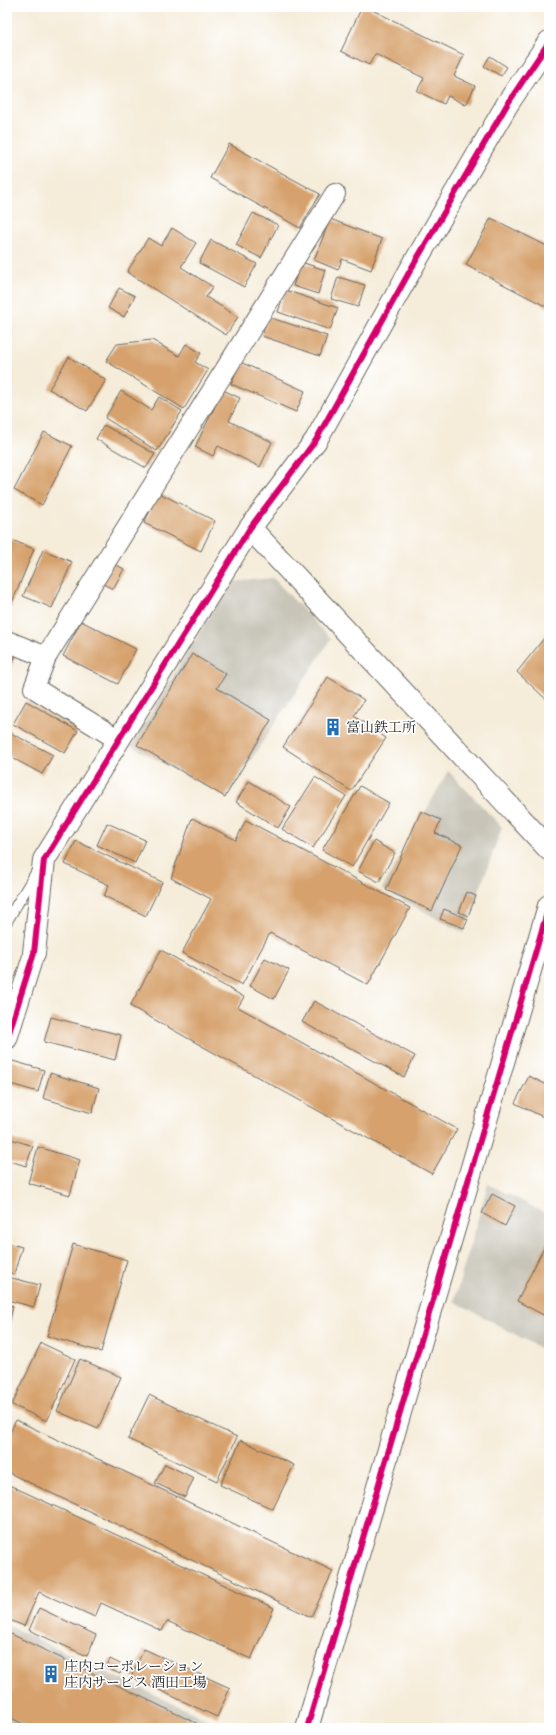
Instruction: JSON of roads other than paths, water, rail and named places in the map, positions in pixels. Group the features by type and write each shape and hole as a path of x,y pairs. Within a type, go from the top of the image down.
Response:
{"street":[{"path":"7,1039 34,953 44,860 250,528 316,440 411,269 496,123 549,42"},
{"path":"119,740 34,688 46,657 335,194"},
{"path":"250,528 549,849"},
{"path":"7,641 46,657"},
{"path":"307,1728 549,906"}],"lane":[{"path":"7,921 44,860"}],"place":[{"name":"富山鉄工所","path":"333,727"},
{"name":"庄内コーポレーション 庄内サービス 酒田工場","path":"51,1674"}]}
